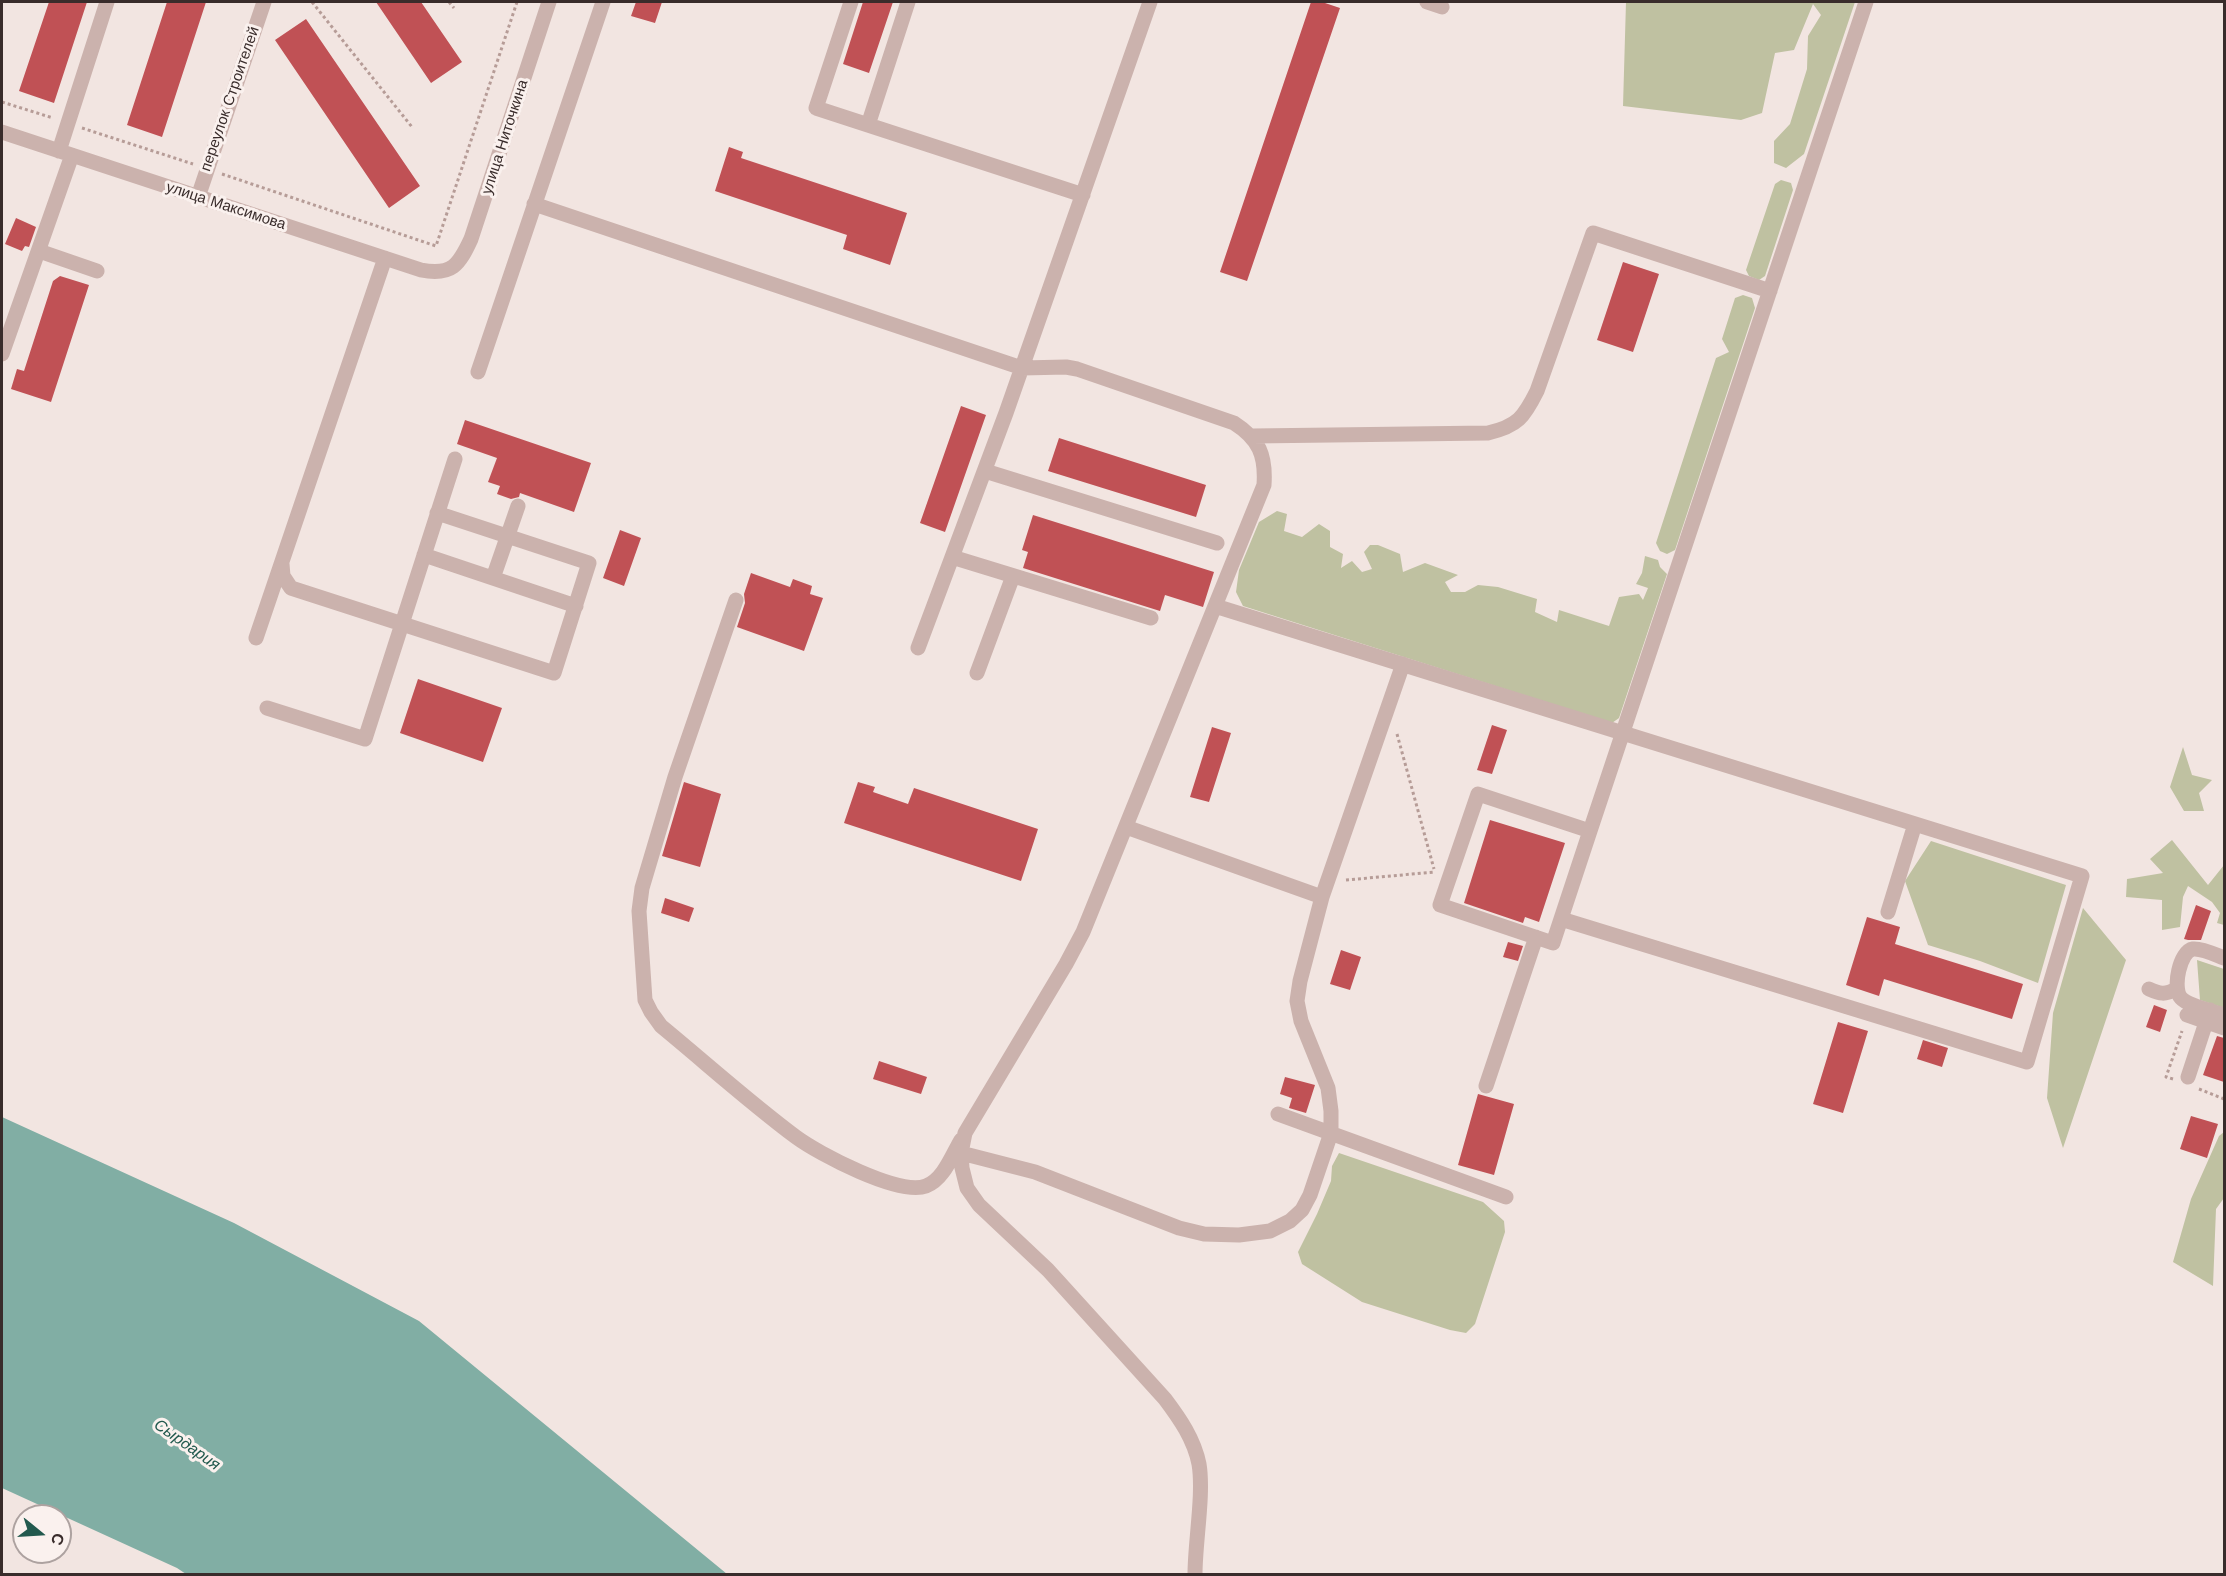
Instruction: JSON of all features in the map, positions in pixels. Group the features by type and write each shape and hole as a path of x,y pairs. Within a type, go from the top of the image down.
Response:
{"street":[{"path":"2,354 39,251 66,153 68,123 107,2"},
{"name":"переулок Строителей","path":"198,197 264,2"},
{"name":"улица Ниточкина","path":"452,268 459,262 471,239 549,2"},
{"path":"478,372 603,2"},
{"path":"851,2 816,108 1083,195"},
{"path":"868,125 908,2"},
{"path":"918,648 1022,368 1150,2"},
{"path":"1427,2 1442,7"},
{"path":"1590,831 1478,794 1440,905 1553,943 1866,2"},
{"name":"улица Максимова","path":"2,132 385,258 435,273 452,268"},
{"path":"534,204 1022,368 1077,369 1234,423 1252,436 1263,457 1264,485 1083,932 942,1174 929,1185 918,1188 906,1187 879,1180 845,1165 797,1138 661,1026 645,1000 639,911 642,888 675,777 736,600"},
{"path":"1252,436 1488,433 1505,429 1518,422 1537,391 1593,233 1770,291"},
{"path":"39,251 97,271"},
{"path":"256,638 385,258"},
{"path":"267,708 365,739 454,459"},
{"path":"985,471 1216,543"},
{"path":"493,578 518,506"},
{"path":"282,564 284,576 291,588 554,673 589,562 437,513"},
{"path":"424,555 576,606"},
{"path":"952,557 1151,618"},
{"path":"978,673 1013,576"},
{"path":"1215,606 2082,876 2027,1062 1561,919"},
{"path":"961,1154 1035,1172 1179,1228 1204,1234 1239,1235 1270,1232 1290,1221 1302,1210 1310,1195 1330,1133 1331,1111 1328,1088 1301,1022 1297,1002 1327,881 1403,664"},
{"path":"1888,912 1915,824"},
{"path":"1126,826 1322,897"},
{"path":"1486,1086 1536,937"},
{"path":"2224,958 2196,948 2190,950 2185,954 2176,982 2176,989 2181,998 2214,1016 2224,1028"},
{"path":"2149,989 2160,994 2167,994 2176,989"},
{"path":"2187,1015 2214,1016"},
{"path":"2188,1077 2214,1016"},
{"path":"1278,1114 1506,1197"},
{"path":"965,1133 961,1154 962,1168 967,1188 979,1205 1048,1270 1165,1399 1182,1422 1193,1444 1199,1465 1200,1488 1195,1575"}],"path":[{"path":"312,2 412,127"},
{"path":"449,2 454,8"},
{"path":"2,102 207,168 436,246 517,2"},
{"path":"1389,706 1435,872"},
{"path":"1327,881 1452,871"}],"green space":[{"path":"1626,2 1855,2 1804,154 1786,168 1774,163 1774,141 1790,124 1807,69 1808,36 1821,15 1813,4 1794,50 1775,53 1762,113 1741,120 1623,106"},
{"path":"1781,180 1791,183 1793,190 1765,276 1759,280 1749,276 1746,270 1775,184"},
{"path":"1743,295 1752,298 1755,308 1675,550 1667,554 1660,551 1656,543 1716,358 1729,352 1722,339 1735,298"},
{"path":"1277,511 1287,514 1284,531 1302,537 1319,524 1330,531 1330,547 1343,554 1341,568 1352,561 1362,572 1372,569 1364,552 1370,545 1378,545 1400,554 1403,572 1425,563 1458,575 1445,582 1451,592 1465,592 1478,585 1498,587 1537,599 1535,612 1557,622 1559,610 1609,626 1619,597 1639,594 1643,600 1648,588 1636,584 1642,573 1645,556 1658,560 1660,567 1667,574 1619,718 1612,723 1243,606 1236,592 1239,570 1259,522"},
{"path":"2183,747 2192,775 2212,780 2199,793 2204,811 2184,811 2170,787"},
{"path":"2172,840 2208,885 2224,865 2224,925 2217,923 2220,913 2212,902 2188,886 2183,897 2180,927 2162,930 2162,900 2126,897 2127,879 2163,873 2150,859"},
{"path":"1931,841 2066,885 2038,983 1980,961 1928,945 1905,881"},
{"path":"2083,908 2126,960 2063,1148 2047,1098 2053,1013"},
{"path":"2197,960 2224,969 2224,1008 2200,1000"},
{"path":"2224,1132 2224,1198 2216,1209 2213,1286 2173,1262 2191,1199 2219,1136"},
{"path":"1339,1153 1483,1202 1504,1221 1505,1232 1475,1324 1466,1333 1362,1302 1302,1264 1298,1252 1331,1181 1332,1166"}],"water":[{"name":"Сырдария","path":"2,1117 234,1223 419,1321 727,1574 186,1574 72,1520 72,1504 37,1504 2,1488"}],"building":[{"path":"49,2 87,2 54,103 19,91"},
{"path":"167,2 206,2 162,137 127,125"},
{"path":"376,2 421,2 462,62 431,83"},
{"path":"636,2 662,2 655,23 631,16"},
{"path":"863,2 893,2 869,73 843,64"},
{"path":"1311,2 1322,2 1340,8 1247,281 1220,272"},
{"path":"306,19 420,186 389,208 275,40"},
{"path":"729,147 743,152 741,158 907,213 890,265 843,249 847,235 715,191"},
{"path":"16,218 36,227 29,247 25,246 22,251 5,244"},
{"path":"1623,262 1659,274 1633,352 1597,340"},
{"path":"60,276 89,285 51,402 11,389 17,369 24,371 53,281"},
{"path":"961,406 986,415 945,532 920,523"},
{"path":"465,420 591,463 574,512 520,493 519,497 511,499 497,494 500,486 488,482 497,458 457,444"},
{"path":"1059,438 1206,485 1196,517 1048,471"},
{"path":"1033,515 1214,572 1203,607 1165,595 1160,611 1023,568 1028,552 1022,550"},
{"path":"620,530 641,538 624,586 603,578"},
{"path":"751,573 790,587 793,579 812,586 810,594 823,598 804,651 737,627"},
{"path":"418,679 502,708 483,762 400,733"},
{"path":"1492,725 1507,730 1492,774 1477,770"},
{"path":"1212,727 1231,733 1209,802 1190,797"},
{"path":"684,782 721,794 700,867 662,856"},
{"path":"858,782 875,787 873,792 908,804 914,788 1038,829 1021,881 844,823"},
{"path":"1490,820 1565,843 1539,922 1525,917 1523,923 1464,903"},
{"path":"665,898 694,908 689,922 661,913"},
{"path":"2196,905 2211,911 2201,940 2184,939"},
{"path":"1867,917 1900,927 1895,944 2023,984 2012,1019 1884,979 1879,996 1846,985"},
{"path":"1508,942 1523,946 1518,961 1503,957"},
{"path":"1341,950 1361,957 1350,990 1330,984"},
{"path":"2154,1005 2167,1010 2160,1032 2146,1027"},
{"path":"1838,1022 1868,1031 1843,1113 1813,1104"},
{"path":"2217,1036 2224,1038 2224,1082 2203,1075"},
{"path":"1923,1040 1948,1048 1942,1067 1917,1059"},
{"path":"879,1061 927,1077 921,1094 873,1079"},
{"path":"1285,1077 1315,1085 1306,1113 1289,1108 1292,1098 1280,1094"},
{"path":"1478,1094 1514,1104 1494,1175 1458,1165"},
{"path":"2191,1116 2218,1124 2207,1158 2180,1149"}]}
